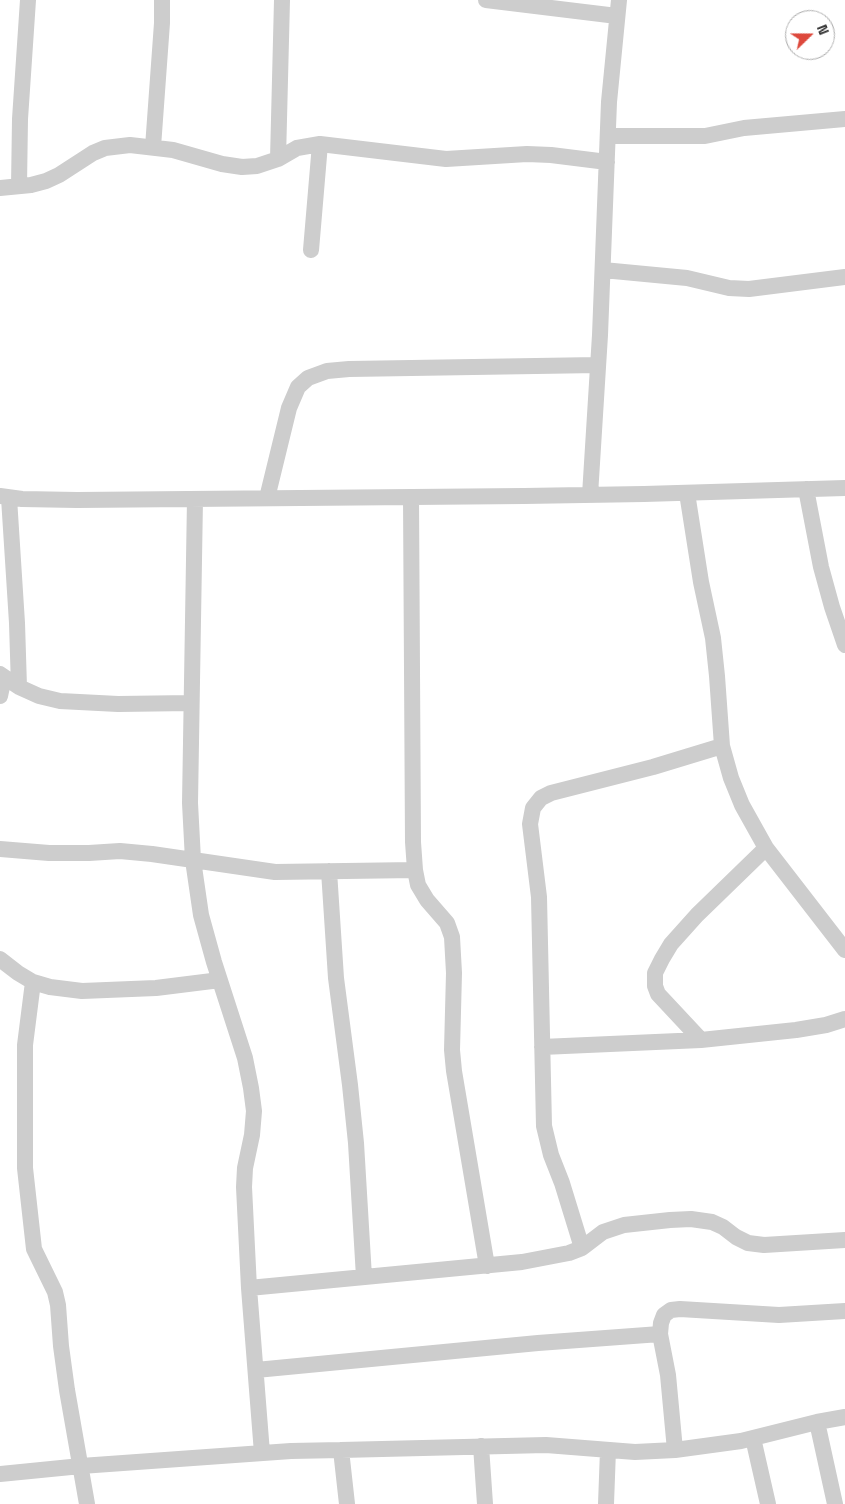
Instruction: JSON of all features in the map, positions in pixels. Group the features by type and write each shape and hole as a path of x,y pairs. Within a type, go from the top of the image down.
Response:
{"street":[{"path":"19,186 20,119 28,0"},
{"path":"153,147 162,0"},
{"path":"278,159 282,0"},
{"path":"486,0 618,8 609,102 598,366 590,495"},
{"path":"608,136 705,136 744,128 845,119"},
{"path":"0,188 46,181 104,148 130,145 153,147 242,167 257,166 278,159 297,148 320,144 446,159 527,154 607,162"},
{"path":"311,250 320,144"},
{"path":"602,270 687,278 729,288 749,289 845,277"},
{"path":"267,498 288,408 298,387 308,378 327,371 349,369 598,366"},
{"path":"19,687 17,623 5,497 68,500 411,497 687,493 845,488"},
{"path":"806,489 821,567 845,645"},
{"path":"687,493 712,638 722,746 731,778 742,805 766,848 845,950"},
{"path":"411,497 412,833 415,870 418,886 427,900 447,923 452,937 454,973 452,1050 454,1071 487,1266"},
{"path":"195,498 190,802 192,860 201,915 245,1058 254,1111 244,1187 249,1288 262,1453"},
{"path":"0,696 2,675 19,687 40,696 60,701 118,704 191,703"},
{"path":"582,1248 562,1183 551,1155 544,1126 539,897 530,824 533,808 540,798 551,793 653,767 722,746"},
{"path":"701,1040 658,994 655,986 655,973 662,959 697,915 766,848"},
{"path":"0,849 49,853 120,851 274,872 415,870"},
{"path":"329,871 336,978 356,1143 364,1277"},
{"path":"0,959 33,982 50,987 82,991 156,988 220,980"},
{"path":"33,982 25,1045 25,1168 34,1249 55,1292 58,1305 63,1364 87,1504"},
{"path":"542,1047 701,1040 796,1030 826,1025 845,1018"},
{"path":"249,1288 487,1266 549,1257 582,1248 602,1232 624,1225 670,1220 691,1219 712,1222 748,1243 764,1245 845,1240"},
{"path":"676,1450 668,1374 660,1334 664,1315 671,1310 680,1309 779,1315 845,1311"},
{"path":"256,1370 538,1343 660,1334"},
{"path":"0,1474 80,1466 262,1453 341,1450 546,1445 635,1452 676,1450 741,1441 845,1417"},
{"path":"817,1422 835,1504"},
{"path":"753,1438 768,1504"},
{"path":"481,1446 485,1504"},
{"path":"341,1450 347,1504"},
{"path":"606,1504 608,1450"}]}
